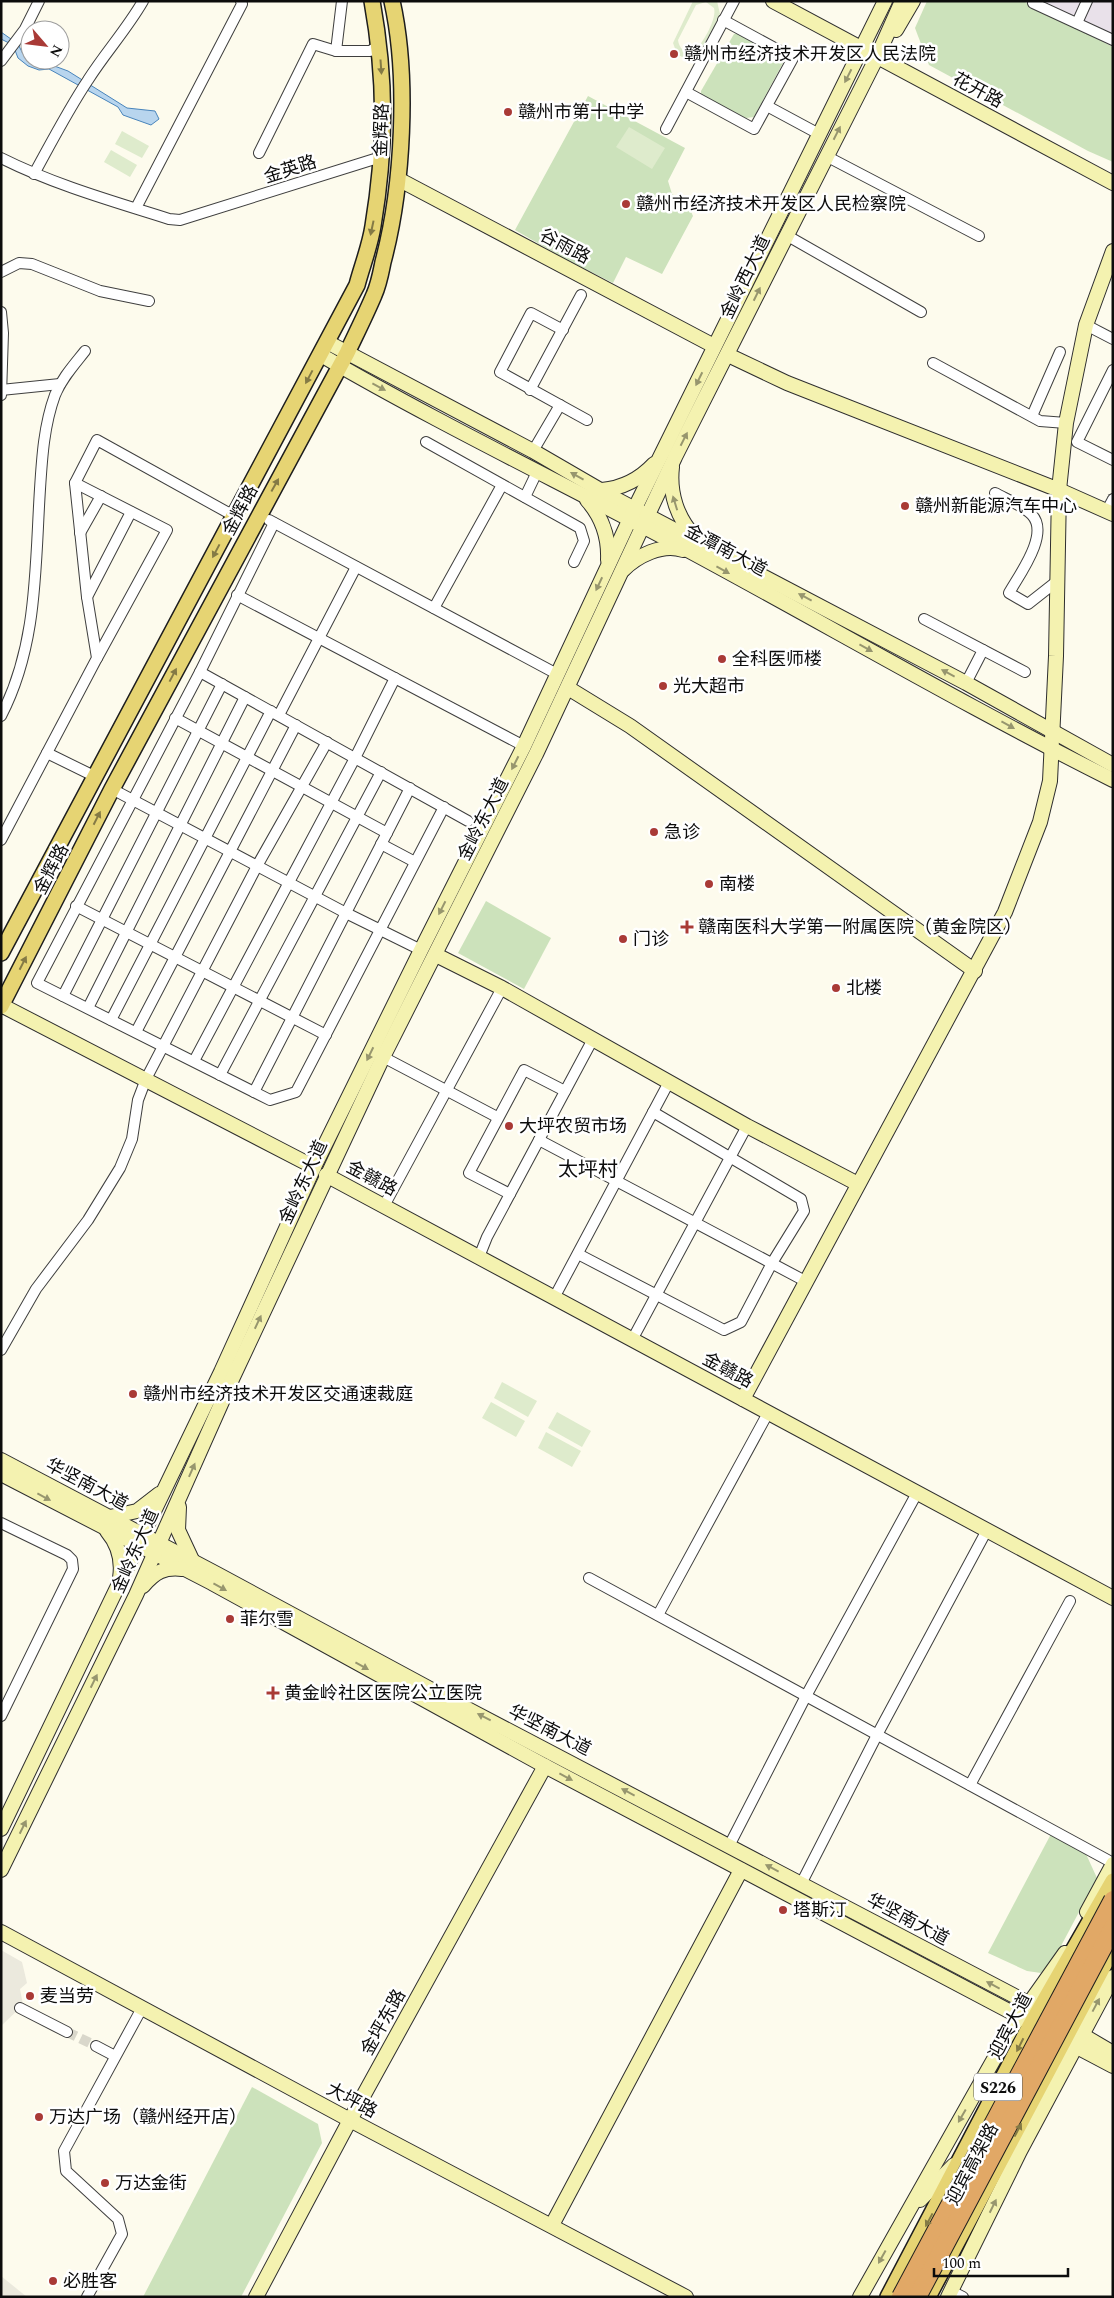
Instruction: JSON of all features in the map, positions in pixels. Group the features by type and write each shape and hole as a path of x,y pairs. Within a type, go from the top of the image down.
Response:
{"highway":[{"name":"迎宾高架路","path":"901,2297 1113,1900"},
{"name":"迎宾高架路","path":"917,2297 1113,1928"}],"main road":[{"name":"金辉路","path":"1,953 324,348 359,276 373,228 381,157 384,98 380,45 372,1"},
{"name":"金辉路","path":"1,1006 112,789 343,359 375,293 391,232 398,179 402,99 399,31 392,1"},
{"name":"花开路","path":"774,1 862,50 1113,183"},
{"path":"862,50 878,1"},
{"name":"金岭西大道","path":"638,517 668,456 714,346 885,1"},
{"name":"金岭西大道","path":"668,456 728,355 786,235 877,57 902,1"},
{"path":"877,57 907,14 913,1"},
{"name":"谷雨路","path":"398,179 714,346"},
{"path":"743,1399 975,971 1005,912 1040,822 1050,781 1059,490 1066,424 1086,325 1113,251"},
{"name":"金潭南大道","path":"324,348 537,472 581,495 638,517 966,683 1113,766"},
{"path":"728,355 787,383 1059,490 1111,508"},
{"name":"金潭南大道","path":"343,359 533,452 602,490 638,517"},
{"path":"602,490 634,481 668,456"},
{"path":"619,574 638,558 654,551 698,548 674,501 668,456"},
{"path":"581,495 593,507 605,529 608,563"},
{"name":"金岭东大道","path":"1,1870 136,1595 180,1496 227,1374 421,950 524,746 608,563 638,517"},
{"name":"金岭东大道","path":"320,1171 383,1058 436,955 568,688 619,574 638,517"},
{"name":"金潭南大道","path":"698,548 1052,749 1113,780"},
{"path":"578,629 591,635"},
{"path":"568,688 630,726 975,971"},
{"path":"436,955 502,988 747,1126 858,1184"},
{"name":"金赣路","path":"1,1006 146,1079 320,1171 1113,1598"},
{"name":"金岭东大道","path":"1,1829 165,1488 227,1374"},
{"name":"华坚南大道","path":"1,1460 107,1523"},
{"name":"华坚南大道","path":"1,1474 157,1548 730,1846 1033,2007 1073,2038"},
{"path":"119,1586 121,1570 118,1550 116,1541 107,1523 137,1511 150,1503 165,1488"},
{"path":"136,1595 148,1580 164,1569 190,1565 178,1530 180,1496"},
{"name":"华坚南大道","path":"190,1565 546,1766 1025,2021 1073,2038"},
{"name":"金坪东路","path":"256,2297 350,2120 546,1766"},
{"path":"1033,2007 1066,1952 1113,1864"},
{"path":"552,2225 741,1870"},
{"name":"迎宾大道","path":"888,2297 962,2158 1025,2021 1113,1881"},
{"name":"大坪路","path":"1,1932 350,2120 686,2297"},
{"name":"S226","path":"929,2297 1073,2038 1113,1948"},
{"path":"954,2295 972,2248 1073,2038 1113,1976"},
{"path":"860,2297 907,2213 1025,2021"},
{"path":"1073,2038 1113,2053"},
{"path":"1073,2038 1113,2066"},
{"path":"907,2213 962,2158"},
{"path":"929,2297 972,2248"}],"street":[{"path":"3,59 19,38 39,1"},
{"path":"34,174 76,97 130,24 143,1"},
{"path":"336,50 342,1"},
{"path":"666,129 734,1"},
{"path":"1034,1 1033,3 1113,40"},
{"path":"1077,23 1087,1"},
{"path":"136,208 242,2"},
{"path":"686,92 754,129 793,58 724,20"},
{"path":"259,153 313,44 336,50 370,50 380,45"},
{"path":"767,106 819,134"},
{"path":"826,156 979,236"},
{"name":"金英路","path":"1,158 76,191 169,219 180,220 381,157"},
{"path":"786,235 922,312"},
{"path":"1,272 19,263 32,264 100,291 149,301"},
{"path":"530,390 581,295"},
{"path":"1,312 3,333 1,395"},
{"path":"563,330 531,314 500,372 587,420"},
{"path":"1086,325 1113,339"},
{"path":"1,716 24,658 33,612 45,433 55,395 60,384 84,351"},
{"path":"1032,416 1060,352"},
{"path":"933,363 1040,421 1066,424"},
{"path":"1113,370 1077,442 1113,460"},
{"path":"1,390 60,384"},
{"path":"533,452 560,405"},
{"path":"97,658 87,597 75,483 97,440 234,516"},
{"path":"426,442 580,528 584,541 574,562"},
{"path":"525,497 537,472"},
{"path":"1,840 167,530 75,483"},
{"path":"434,608 502,485"},
{"path":"995,493 1031,514 1036,521 1036,545 1009,593 1028,604 1056,582"},
{"path":"80,533 101,496"},
{"path":"87,597 131,512"},
{"path":"258,515 557,674"},
{"path":"274,523 200,672 37,983 270,1100 296,1092 444,807"},
{"path":"111,1020 247,757 320,638 356,567"},
{"path":"237,595 524,746"},
{"path":"924,618 1025,672"},
{"path":"966,683 983,650"},
{"path":"200,672 468,821"},
{"path":"194,1061 355,758 395,678"},
{"path":"63,996 222,684"},
{"path":"88,1008 245,697"},
{"path":"175,718 387,833"},
{"path":"136,1032 296,726"},
{"path":"1,1350 36,1289 88,1220 120,1168 132,1139 138,1100 146,1079 257,866 300,786 327,742"},
{"path":"47,753 96,776"},
{"path":"220,1075 381,772"},
{"path":"254,1092 410,788"},
{"path":"112,789 315,897 421,950"},
{"path":"381,844 415,862"},
{"path":"76,906 326,1035"},
{"path":"384,1206 502,988"},
{"path":"479,1257 510,1194 593,1039"},
{"path":"383,1058 497,1117"},
{"path":"510,1194 469,1173 497,1117 524,1070 565,1092"},
{"path":"554,1298 669,1082"},
{"path":"578,1254 724,1330 742,1322 772,1263 804,1210 801,1199 653,1112"},
{"path":"632,1340 747,1126"},
{"path":"539,1140 807,1282"},
{"path":"658,1615 768,1413"},
{"path":"730,1846 806,1696 917,1493"},
{"path":"1,1523 67,1555 72,1560 73,1569 1,1716"},
{"path":"801,1884 877,1735 987,1530"},
{"path":"589,1578 1113,1864"},
{"path":"970,1785 1070,1601"},
{"path":"20,2008 67,2032"},
{"path":"87,2297 122,2234 118,2219 66,2171 64,2151 142,2008"},
{"path":"96,2046 115,2056"}],"shaded area":[{"path":"1023,1 1113,1 1113,47"},
{"path":"1,1950 22,1962 27,1983 20,1989 23,2005 1,2026"},
{"path":"1,2276 27,2297 1,2297"}],"green space":[{"path":"693,1 717,1 720,14 718,21 710,38 699,53 685,58 677,54 673,43","holes":["706,2 714,8 714,18 703,40 694,52 685,52 680,47 678,40 696,5"]},
{"path":"927,1 1023,1 1113,47 1113,162 1088,151 929,65 915,28"},
{"path":"740,33 783,56 784,61 754,117 746,118 701,96 701,91 734,34"},
{"path":"588,96 685,148 668,181 672,194 687,203 693,216 662,274 626,257 613,283 567,260 515,230"},
{"path":"629,127 665,148 652,169 616,147"},
{"path":"122,131 149,146 142,158 115,144"},
{"path":"111,150 137,165 130,177 104,162"},
{"path":"486,901 551,938 524,989 458,953"},
{"path":"502,1382 537,1401 528,1417 494,1398"},
{"path":"491,1402 525,1421 516,1437 482,1418"},
{"path":"557,1412 591,1431 582,1447 548,1428"},
{"path":"546,1432 581,1451 572,1467 538,1448"},
{"path":"1051,1834 1086,1854 1097,1878 1052,1963 1041,1973 1027,1971 988,1953"},
{"path":"252,2087 318,2124 322,2143 241,2297 143,2297"}],"water":[{"path":"1,32 18,44 20,60 13,45 1,39"},
{"path":"51,70 68,71 127,108 155,111 159,119 151,125 123,115 118,107"}],"tunnel":[{"path":"67,2032 96,2046"}],"place":[{"name":"赣州市经济技术开发区人民法院","path":"674,54"},
{"name":"赣州市第十中学","path":"508,112"},
{"name":"赣州市经济技术开发区人民检察院","path":"626,204"},
{"name":"赣州新能源汽车中心","path":"905,506"},
{"name":"全科医师楼","path":"722,659"},
{"name":"光大超市","path":"663,686"},
{"name":"急诊","path":"654,832"},
{"name":"南楼","path":"709,884"},
{"name":"赣南医科大学第一附属医院（黄金院区）","path":"687,927"},
{"name":"门诊","path":"623,939"},
{"name":"北楼","path":"836,988"},
{"name":"大坪农贸市场","path":"509,1126"},
{"name":"赣州市经济技术开发区交通速裁庭","path":"133,1394"},
{"name":"菲尔雪","path":"230,1619"},
{"name":"黄金岭社区医院公立医院","path":"273,1693"},
{"name":"塔斯汀","path":"783,1910"},
{"name":"麦当劳","path":"30,1996"},
{"name":"万达广场（赣州经开店）","path":"39,2117"},
{"name":"万达金街","path":"105,2183"},
{"name":"必胜客","path":"53,2281"}],"district":[{"name":"太坪村","path":"588,1169"}]}
